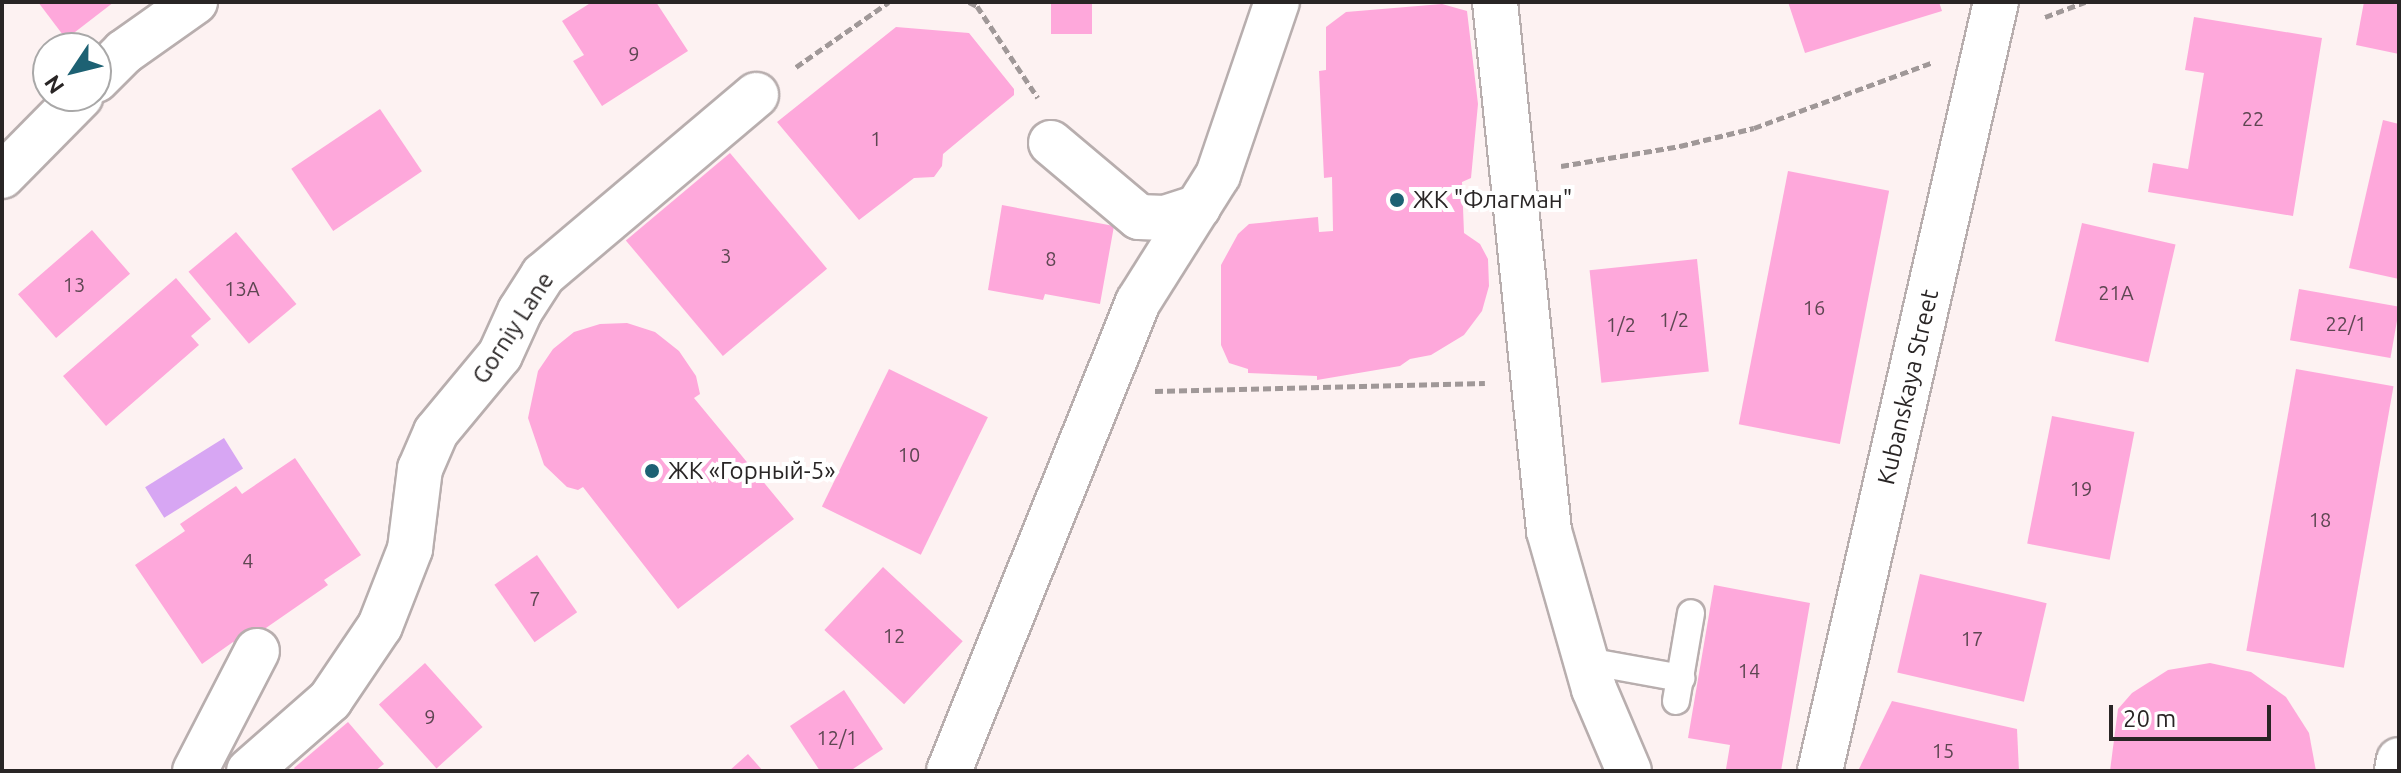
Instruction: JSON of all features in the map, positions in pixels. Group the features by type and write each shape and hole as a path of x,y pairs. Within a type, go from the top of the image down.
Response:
{"street":[{"path":"112,64 124,52 195,2"},
{"path":"949,771 1138,302 1218,175 1277,2"},
{"path":"1495,2 1549,531 1594,689 1629,771"},
{"name":"Kubanskaya Street","path":"1820,771 1992,20"},
{"name":"Gorniy Lane","path":"249,771 330,700 380,626 410,549 420,469 436,432 500,355 520,311 543,275 756,95"},
{"path":"2,176 65,112"},
{"path":"1051,143 1139,217 1165,218 1198,207"},
{"path":"195,771 257,651"},
{"path":"2397,771 2399,760"}],"lane":[{"path":"1587,661 1679,690 1691,613"}],"path":[{"path":"756,95 889,2"},
{"path":"969,2 977,6 1046,110 1051,143"},
{"path":"1513,175 1680,146 1754,128 1992,20"},
{"path":"1102,392 1491,383"}],"shaded area":[{"path":"224,438 243,469 164,518 145,487"}],"building":[{"path":"38,2 114,2 75,32 61,32"},
{"path":"592,2 656,2 688,51 602,106 573,61 584,55 562,21"},
{"path":"1051,2 1092,2 1092,34 1051,34"},
{"path":"1788,2 1939,2 1942,11 1805,53"},
{"path":"2364,2 2399,2 2399,54 2356,45"},
{"name":"ЖК \"Флагман\"","path":"1442,4 1467,11 1478,104 1471,178 1462,182 1464,233 1480,244 1488,259 1489,286 1482,311 1464,335 1431,355 1410,359 1400,366 1317,380 1317,376 1248,373 1248,369 1229,363 1221,345 1221,265 1238,234 1249,224 1318,217 1319,232 1333,231 1332,177 1324,178 1319,71 1326,70 1326,27 1346,12"},
{"path":"2194,17 2322,38 2293,216 2148,192 2153,163 2188,169 2204,73 2185,70"},
{"path":"896,27 969,33 1014,89 1014,95 943,154 942,166 934,177 914,178 859,220 777,122"},
{"path":"380,109 422,171 333,231 291,169"},
{"path":"2383,120 2399,124 2399,279 2349,268"},
{"path":"730,153 827,269 723,356 626,240"},
{"path":"1788,171 1889,191 1840,444 1739,424"},
{"path":"1002,205 1114,226 1100,304 1045,294 1043,300 988,290"},
{"path":"2082,223 2176,245 2148,362 2055,341"},
{"path":"92,230 130,274 56,338 18,294"},
{"path":"236,232 296,304 249,344 189,272"},
{"path":"1697,259 1709,371 1601,383 1590,270"},
{"path":"176,278 211,319 191,336 199,345 106,426 63,376"},
{"path":"2299,289 2399,307 2390,358 2290,340"},
{"name":"ЖК «Горный-5»","path":"627,323 655,332 679,351 696,376 700,394 694,398 794,519 678,609 583,487 578,490 567,487 544,465 528,418 538,371 553,349 574,332 600,324"},
{"path":"889,369 988,417 921,555 822,507"},
{"path":"2296,369 2393,386 2344,668 2246,651"},
{"path":"2052,416 2134,432 2110,560 2027,544"},
{"path":"295,458 361,555 324,580 328,585 237,648 233,642 202,664 135,565 185,531 180,524 236,486 242,494"},
{"path":"537,555 577,612 535,642 494,585"},
{"path":"883,567 963,641 904,704 824,630"},
{"path":"1920,574 2047,603 2024,702 1897,672"},
{"path":"1714,585 1810,603 1781,771 1726,769 1730,745 1688,738"},
{"path":"425,663 483,727 436,768 379,704"},
{"path":"2210,663 2251,672 2286,697 2309,733 2316,771 2110,771 2118,709 2132,693 2168,670"},
{"path":"844,690 883,749 850,771 820,771 790,726"},
{"path":"1892,701 2017,729 2019,771 1858,771"},
{"path":"348,722 384,764 375,771 296,771 294,768"},
{"path":"748,754 763,771 729,771"}],"place":[{"name":"ЖК \"Флагман\"","path":"1397,200"},
{"name":"ЖК «Горный-5»","path":"652,471"}]}
